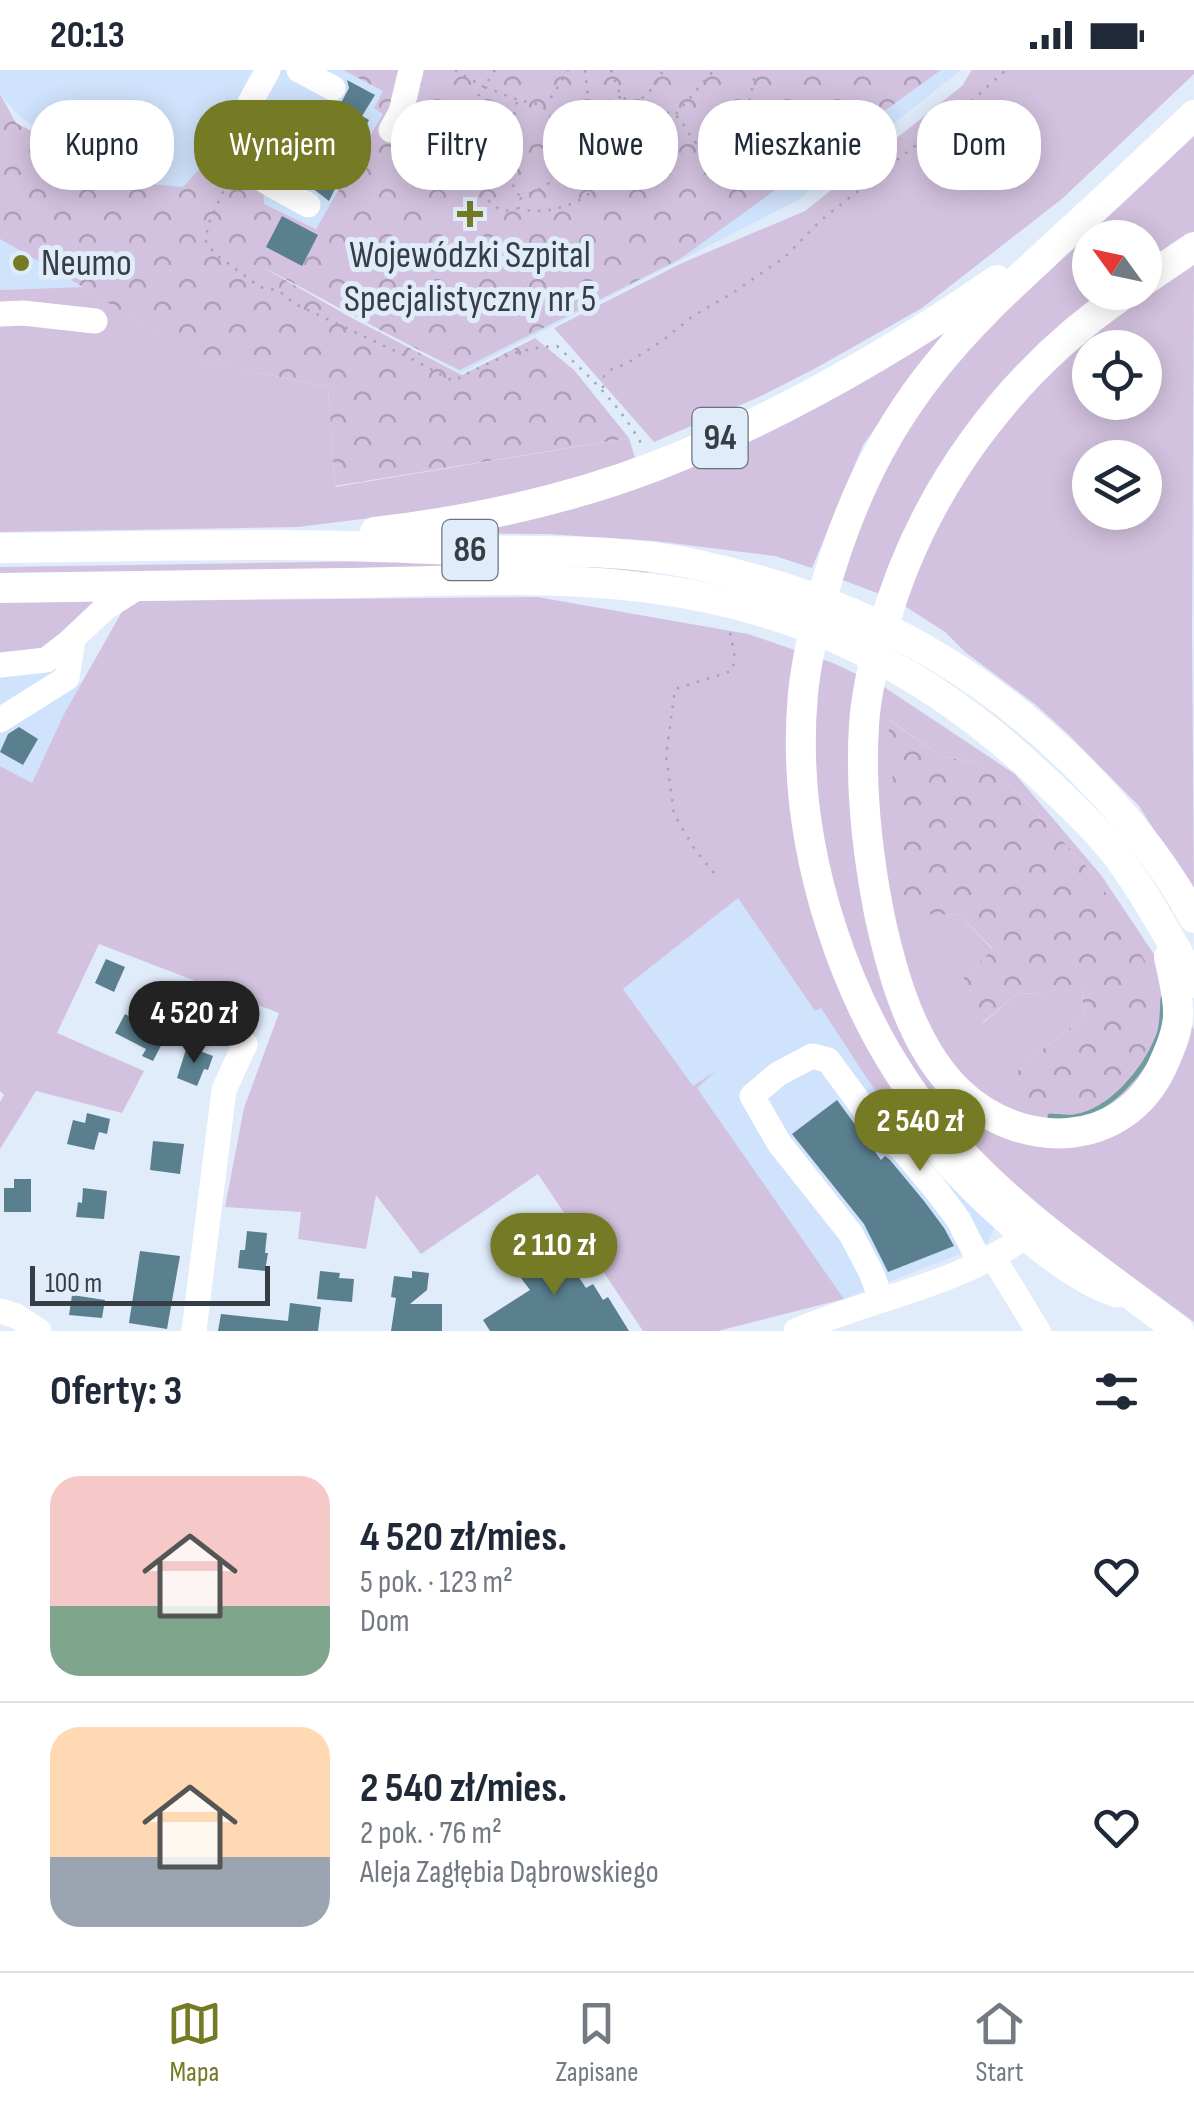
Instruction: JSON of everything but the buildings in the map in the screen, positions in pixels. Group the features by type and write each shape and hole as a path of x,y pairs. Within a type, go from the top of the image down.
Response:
{"main road":[{"name":"94","path":"1082,220 1194,115"},
{"name":"94","path":"282,545 458,520 543,501 655,466 774,414 900,343 1072,227"},
{"path":"1072,230 982,315 933,370 872,462 846,519 813,631 802,698 803,775 812,852 832,930 850,978 892,1060 940,1130 983,1175 1054,1238 1179,1331"},
{"path":"1162,269 1194,247"},
{"path":"1100,310 1057,347 987,423 932,504 898,580 876,655 864,722 862,787 872,876 886,945 906,1005 929,1052 954,1087 973,1105 1013,1127 1051,1133 1094,1128 1122,1115 1147,1092 1169,1052 1178,1018 1177,993 1163,930"},
{"name":"86","path":"0,548 282,545 636,556 688,563 894,665 1006,744 1114,852 1194,983"},
{"name":"86","path":"0,588 484,580 588,582 724,601 803,594 937,656 1034,727 1116,807 1162,864 1194,918"}],"street":[{"path":"253,100 268,70"},
{"path":"299,70 334,88"},
{"path":"404,100 411,70"},
{"path":"283,190 308,205"},
{"path":"0,314 23,312 95,322"},
{"path":"0,664 46,660 105,608 140,586"},
{"path":"0,720 38,708 67,678 72,640"},
{"path":"194,1331 224,1090 245,1044"},
{"path":"882,1299 850,1234 778,1142 752,1096 778,1074 812,1056 828,1060 884,1134 937,1191 1038,1331"},
{"path":"892,1060 909,1109 948,1165 1024,1237 1052,1258 1103,1290 1141,1302"},
{"path":"796,1331 944,1279 987,1260 1024,1237"},
{"path":"0,1311 40,1331"}],"path":[{"path":"456,70 484,87 518,100"},
{"path":"495,70 474,100 465,160 490,203 504,211 554,210 593,190"},
{"path":"523,101 542,106 568,70"},
{"path":"585,70 588,100"},
{"path":"611,70 621,97"},
{"path":"640,100 654,87 663,70"},
{"path":"678,112 714,70"},
{"path":"678,119 695,142 710,149 720,148 742,122 755,70"},
{"path":"603,390 604,376 612,369 662,341 693,316 785,257 820,220 1006,70"},
{"path":"608,100 629,100"},
{"path":"518,208 522,198 543,186"},
{"path":"224,190 205,240 214,253 260,287 279,291 295,304 453,381 502,356 557,346 628,420 655,466"},
{"path":"516,190 522,198"},
{"path":"714,873 674,814 666,756 675,689 732,671 735,658 724,601"}],"shaded area":[{"name":"Wojewódzki Szpital Specjalistyczny nr 5","path":"0,70 961,70 923,100 917,100 917,105 897,121 897,100 698,100 698,190 811,190 798,200 461,373 222,244 141,190 174,190 174,100 30,100 30,123 0,94"},
{"name":"Neumo","path":"0,239 83,287 0,290"},
{"path":"48,618 61,684 82,682 32,783 0,766 0,620"},
{"path":"738,898 815,1010 821,1007 866,1077 998,1222 987,1244 844,1299 623,989"}],"green space":[{"path":"343,70 941,70 897,102 698,100 698,190 775,190 680,259 460,370 259,265 462,375 535,338 574,370 629,438 335,486 328,387 199,360 0,239 0,94 16,123 30,130 30,190 174,190 174,186 183,187 194,175 194,190 263,190 264,204 316,229 339,190 371,190 371,135 383,114 374,108 383,91"},
{"path":"972,70 1194,70 1063,198 922,308 759,397 654,442 554,328 682,263 805,211 831,190 897,190 897,138 917,122 917,190 1041,190 1041,100 944,100 962,86"},
{"path":"1194,126 1194,232 1162,256 1162,220 1098,220"},
{"path":"1072,245 1072,310 1095,310 1072,330 1072,335 924,494 897,545 885,596 837,578 869,491 939,375"},
{"path":"1194,260 1194,894 1139,806 1069,735 945,632 900,603 952,491 1072,346 1072,420 1162,420 1162,330 1093,330 1119,310 1162,310 1162,281"},
{"path":"83,287 200,360 328,387 335,487 629,438 635,458 508,496 427,511 298,527 0,532 0,290"},
{"path":"944,333 863,445 812,568 775,556 655,541 546,534 406,533 562,502"},
{"path":"375,561 649,569 647,578 0,577 0,567"},
{"path":"537,597 748,634 833,663 884,687 1015,774 1101,875 1178,990 1194,1030 1194,1322 1070,1231 943,1167 896,1119 821,1008 815,1011 738,898 623,989 693,1086 716,1071 697,1088 844,1299 718,1331 643,1331 538,1174 421,1254 376,1195 366,1249 298,1239 301,1212 225,1207 244,1108 279,1013 99,944 57,1033 144,1071 122,1113 36,1091 0,1149 0,1102 4,1095 0,1091 0,766 32,783 64,714 128,601","holes":["890,720 941,756 974,762 1018,793 1097,878 1145,1052 1103,1101 1018,1071 1084,1018 1082,986 1018,993 983,1023 961,981 993,950 959,914 937,915"]},
{"path":"0,602 95,602 45,650 0,656"},
{"path":"888,719 941,756 974,762 1018,793 1097,878 1153,975 1156,1008 1145,1052 1104,1101 1081,1109 1031,1106 1018,1082 1018,1071 1030,1059 1084,1018 1082,987 1018,993 982,1023 971,1018 961,981 993,949 959,914 903,911"}],"waterway":[{"path":"1050,1116 1088,1113 1125,1087 1145,1063 1158,1037 1163,998"}],"place":[{"name":"Wojewódzki Szpital Specjalistyczny nr 5","path":"470,214"},
{"name":"Neumo","path":"21,263"}]}
